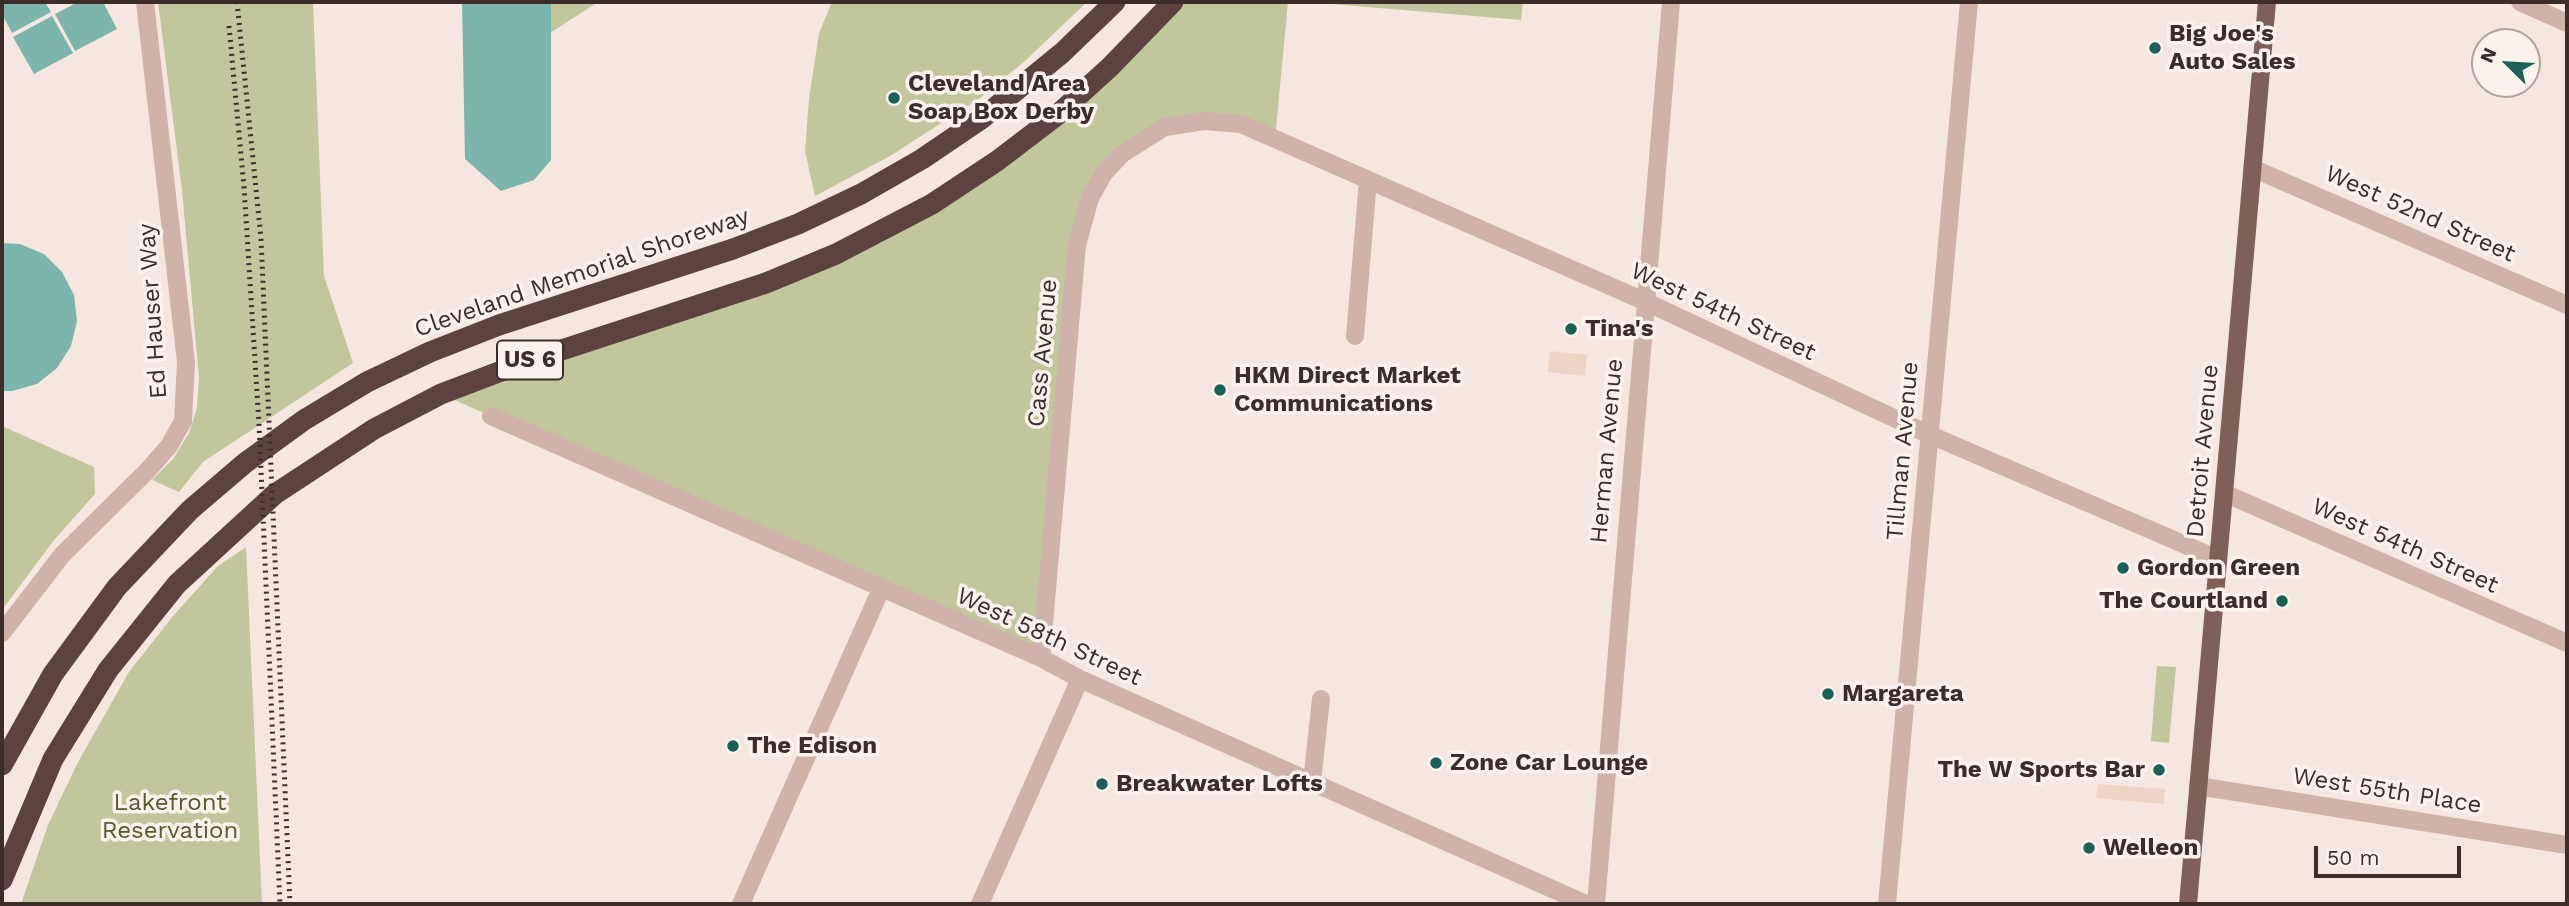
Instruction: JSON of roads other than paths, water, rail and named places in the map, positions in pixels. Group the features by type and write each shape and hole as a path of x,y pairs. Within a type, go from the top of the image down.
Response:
{"highway":[{"name":"Cleveland Memorial Shoreway","path":"2,765 53,674 117,587 190,510 245,463 295,427 367,382 441,348 499,325 733,249 798,224 861,194 922,159 981,119 1062,53 1115,2"},
{"name":"US 6","path":"2,880 53,759 108,670 177,584 275,494 362,436 441,394 525,362 766,283 846,249 932,204 1056,116 1110,67 1173,2"}],"main road":[{"name":"Detroit Avenue","path":"2188,904 2267,2"}],"street":[{"name":"Ed Hauser Way","path":"2,633 62,555 169,446 183,421 186,362 145,2"},
{"name":"Herman Avenue","path":"1596,904 1671,2"},
{"name":"Tillman Avenue","path":"1887,904 1969,2"},
{"path":"2519,2 2567,23"},
{"name":"West 54th Street","path":"1204,121 1241,124 1644,302 1928,434 2218,559"},
{"name":"Cass Avenue","path":"1041,658 1077,246 1090,198 1104,173 1122,154 1165,127 1204,121"},
{"name":"West 52nd Street","path":"2252,168 2567,305"},
{"path":"1355,336 1368,180"},
{"name":"West 58th Street","path":"491,416 1041,658 1080,679 1586,904"},
{"name":"West 54th Street","path":"2224,493 2567,643"},
{"path":"741,904 881,589"},
{"path":"980,904 1080,679"},
{"path":"1312,782 1321,699"},
{"name":"West 55th Place","path":"2198,786 2567,845"}],"water":[{"path":"2,2 45,2 51,12 12,33 2,14"},
{"path":"78,2 103,2 117,29 75,51 55,14"},
{"path":"462,2 551,2 551,160 534,180 501,191 465,159"},
{"path":"52,16 73,53 34,74 13,37"},
{"path":"2,243 20,244 44,254 62,272 74,295 77,321 71,346 57,368 37,384 12,391 2,391"}],"railway":[{"path":"237,2 261,238 290,904"},
{"path":"229,26 244,187 259,424 280,904"}],"place":[{"name":"Big Joe's Auto Sales","path":"2155,48"},
{"name":"Cleveland Area Soap Box Derby","path":"894,98"},
{"name":"Tina's","path":"1571,329"},
{"name":"HKM Direct Market Communications","path":"1220,390"},
{"name":"Gordon Green","path":"2123,568"},
{"name":"The Courtland","path":"2282,601"},
{"name":"Margareta","path":"1828,694"},
{"name":"The Edison","path":"733,746"},
{"name":"Zone Car Lounge","path":"1436,763"},
{"name":"The W Sports Bar","path":"2159,770"},
{"name":"Breakwater Lofts","path":"1102,784"},
{"name":"Welleon","path":"2089,848"}],"park label":[{"name":"Lakefront Reservation","path":"170,817"}]}
